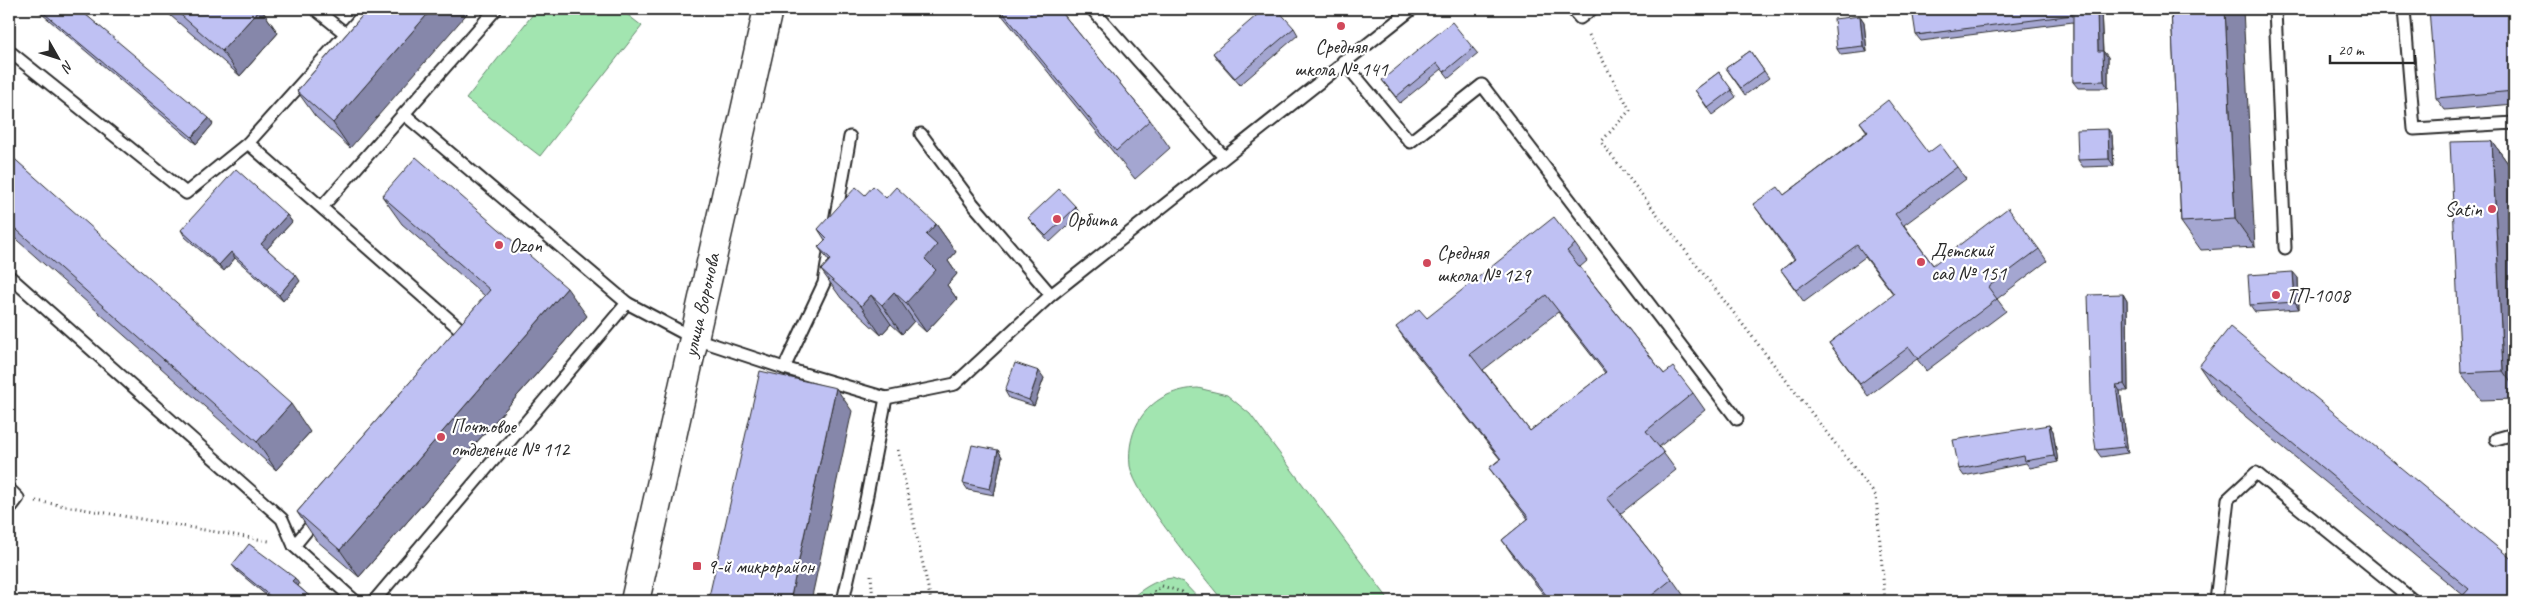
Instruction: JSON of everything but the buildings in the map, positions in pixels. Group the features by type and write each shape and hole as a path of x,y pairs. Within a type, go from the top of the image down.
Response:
{"main road":[{"name":"улица Воронова","path":"635,601 768,9"}],"lane":[{"path":"315,9 346,34"},
{"path":"9,51 186,194 248,144 368,9"},
{"path":"322,206 496,9"},
{"path":"1092,9 1224,157"},
{"path":"404,114 627,303 693,338 784,368 886,398 955,384 1051,295 1343,61 1412,9"},
{"path":"1572,9 1580,18 1592,9"},
{"path":"2275,9 2285,248"},
{"path":"2404,9 2414,129 2514,123"},
{"path":"1343,61 1410,142 1482,85 1737,419"},
{"path":"921,134 974,204 1051,295"},
{"path":"784,368 824,283 850,137"},
{"path":"248,144 322,206 469,337 463,344"},
{"path":"9,276 282,519 294,546 355,601"},
{"path":"370,601 374,601 627,303"},
{"path":"842,601 866,500 886,398"},
{"path":"2496,439 2514,434"},
{"path":"2216,601 2228,499 2256,473 2414,601"},
{"path":"9,489 18,498 9,510"},
{"path":"294,546 325,508"}],"path":[{"path":"1580,18 1630,110 1601,142 1876,496 1885,601"},
{"path":"897,447 931,601"},
{"path":"18,498 294,546"},
{"path":"1142,601 1162,586 1182,592 1189,601"}],"green space":[{"path":"537,9 620,9 642,26 540,156 466,99"},
{"path":"1198,388 1227,395 1250,414 1390,601 1223,601 1156,515 1144,496 1130,466 1130,446 1133,433 1148,409 1160,399 1174,392"},
{"path":"1172,578 1183,582 1201,601 1127,601 1153,583"}],"place":[{"name":"Средняя школа № 141","path":"1341,26"},
{"name":"Satin","path":"2492,209"},
{"name":"Орбита","path":"1057,219"},
{"name":"Ozon","path":"499,245"},
{"name":"Детский сад № 151","path":"1921,262"},
{"name":"Средняя школа № 129","path":"1427,263"},
{"name":"ТП-1008","path":"2276,295"},
{"name":"Почтовое отделение № 112","path":"441,437"},
{"name":"9-й микрорайон","path":"697,566"}]}
